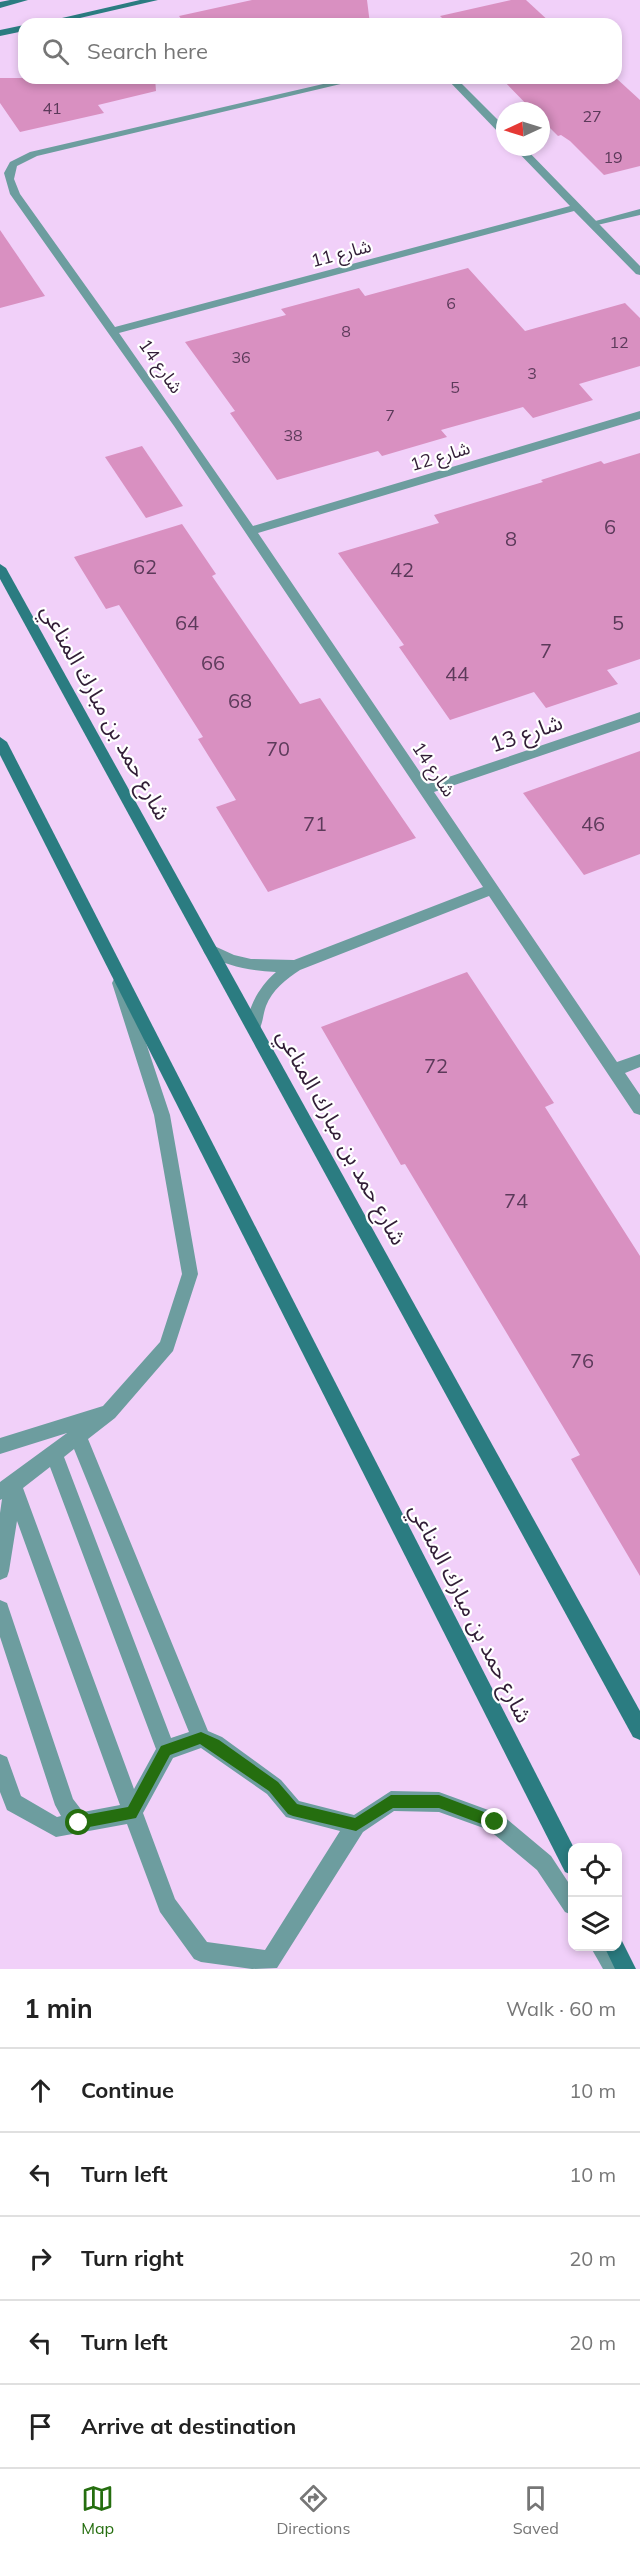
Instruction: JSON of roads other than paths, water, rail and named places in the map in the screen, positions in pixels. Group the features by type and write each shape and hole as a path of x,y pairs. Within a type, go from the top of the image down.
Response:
{"street":[{"path":"0,5 23,0"},
{"path":"70,18 153,0"},
{"path":"90,2 96,8 113,9"},
{"path":"0,33 18,29"},
{"name":"شارع 14","path":"335,84 34,154 13,164 8,173 15,194 251,531 491,890 640,1107"},
{"path":"457,84 496,124"},
{"path":"527,156 640,272"},
{"name":"شارع 11","path":"113,331 577,207"},
{"path":"593,224 640,212"},
{"name":"شارع 12","path":"251,531 640,415"},
{"name":"شارع حمد بن مبارك المناعي","path":"0,568 640,1730"},
{"name":"شارع 13","path":"425,790 640,717"},
{"name":"شارع حمد بن مبارك المناعي","path":"0,742 568,1854"},
{"path":"254,1026 256,1011 269,985 295,966 491,890"},
{"path":"210,950 240,964 258,967 295,966"},
{"path":"6,1488 109,1412 167,1346 190,1274 162,1115 110,957"},
{"path":"614,1070 640,1060"},
{"path":"0,1446 109,1412"},
{"path":"78,1436 201,1738 214,1744 274,1787 293,1810 356,1825"},
{"path":"54,1454 166,1750"},
{"path":"0,1571 6,1488"},
{"path":"6,1488 167,1905 201,1952 262,1965 356,1825 391,1801 439,1802 495,1822 544,1863 568,1898"},
{"path":"0,1609 65,1805 79,1823"},
{"path":"132,1813 166,1750 201,1738"},
{"path":"0,1764 14,1803 56,1827 132,1813"},
{"path":"603,1951 615,1969"},
{"path":"616,1951 626,1969"}]}
